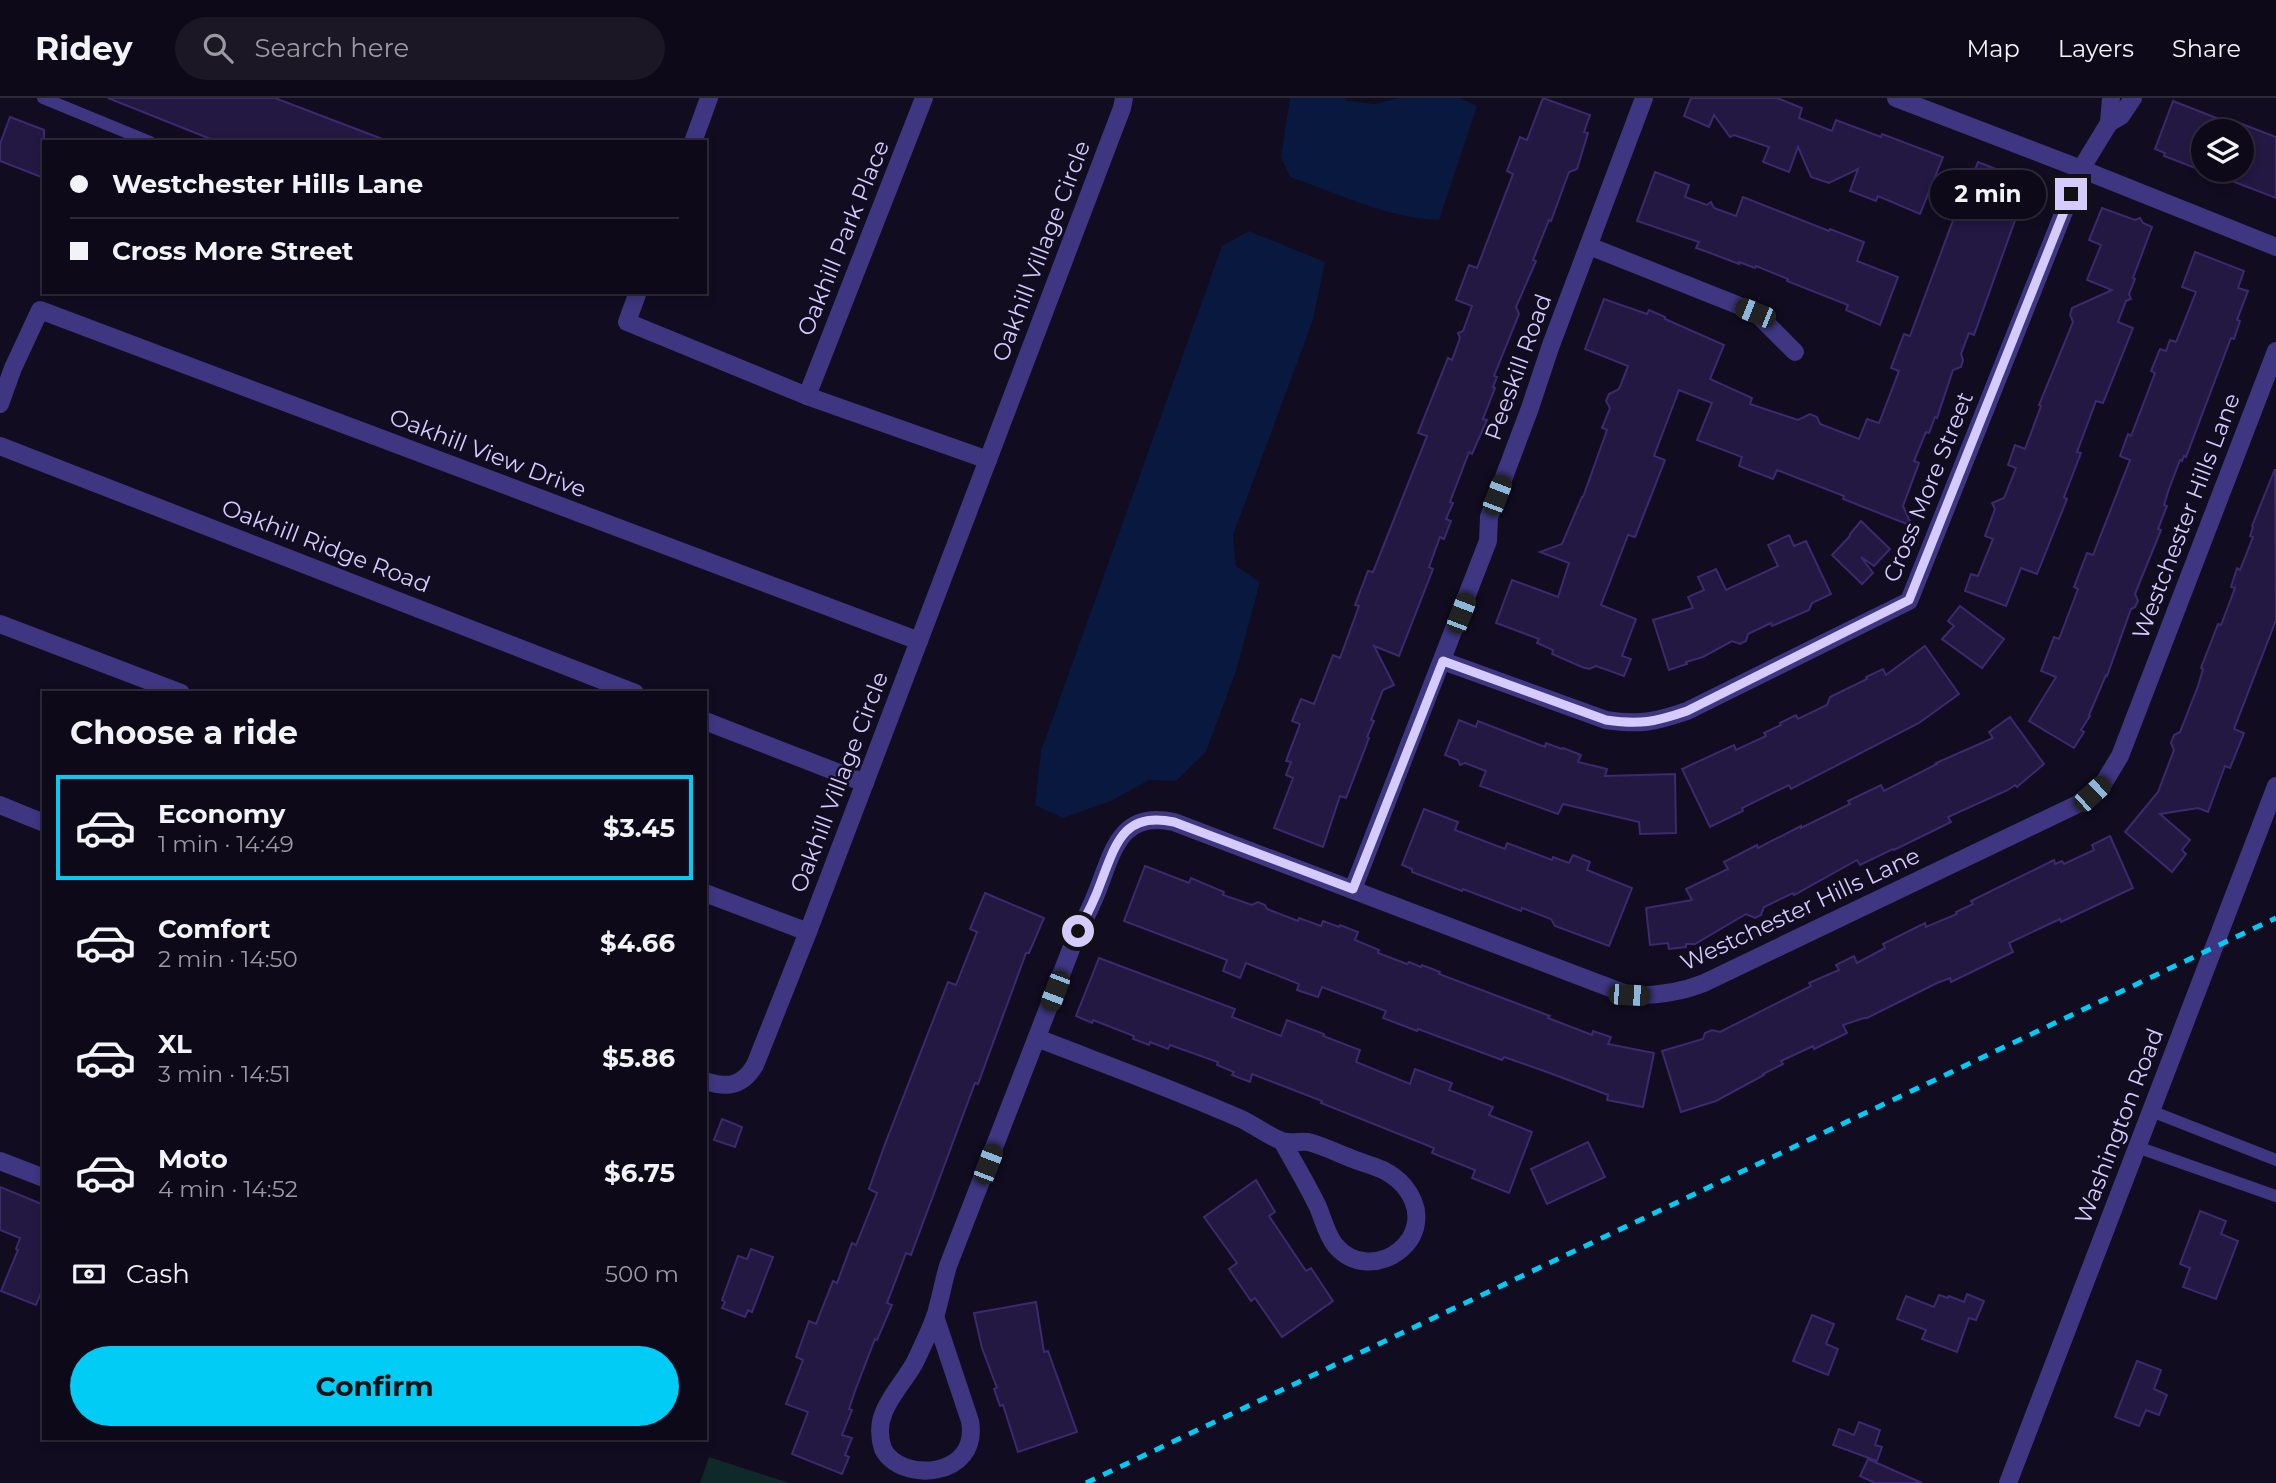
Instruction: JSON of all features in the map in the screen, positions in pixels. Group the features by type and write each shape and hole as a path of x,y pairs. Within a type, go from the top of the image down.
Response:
{"street":[{"path":"694,140 709,98"},
{"name":"Oakhill Park Place","path":"807,396 924,98"},
{"name":"Oakhill Village Circle","path":"707,1082 721,1086 730,1085 749,1076 808,932 1124,98"},
{"name":"Peeskill Road","path":"1353,889 1488,541 1489,517 1644,98"},
{"path":"1896,98 2276,247"},
{"name":"Cross More Street","path":"2109,123 2111,98"},
{"name":"Cross More Street","path":"1443,661 1606,720 1633,724 1658,721 1687,711 1909,600 2081,169 2109,123 2120,116 2133,98"},
{"path":"1589,246 1755,313 1796,352"},
{"path":"637,294 627,322 807,396 988,460"},
{"name":"Oakhill View Drive","path":"6,366 40,310 919,641"},
{"name":"Westchester Hills Lane","path":"935,1316 970,1421 972,1435 962,1458 953,1467 928,1476 903,1469 884,1451 880,1437 884,1412 914,1363 935,1316 948,1266 1073,944 1117,842 1130,827 1144,820 1174,822 1629,995 1668,994 1688,990 2078,804 2103,783 2120,756 2276,351"},
{"path":"0,404 6,366"},
{"name":"Oakhill Ridge Road","path":"0,446 630,691"},
{"path":"0,624 176,691"},
{"path":"707,722 864,783"},
{"name":"Washington Road","path":"2008,1483 2276,786"},
{"path":"0,805 42,821"},
{"path":"707,894 808,932"},
{"path":"1037,1038 1241,1119 1282,1141 1310,1143 1384,1170 1406,1189 1412,1202 1416,1216 1409,1242 1392,1256 1377,1261 1364,1261 1342,1251 1335,1245 1318,1207 1282,1141"},
{"path":"0,1161 42,1177"}],"lane":[{"path":"43,98 145,140"},
{"path":"2151,1111 2276,1160"},
{"path":"2137,1147 2276,1196"}],"green space":[{"path":"709,1457 789,1483 700,1483"}],"water":[{"path":"1290,98 1344,98 1348,101 1375,104 1399,98 1460,98 1477,106 1439,220 1420,219 1382,210 1290,177 1281,157"},
{"path":"1249,231 1325,262 1313,320 1233,535 1236,566 1260,582 1236,671 1206,752 1176,781 1149,780 1111,801 1063,818 1035,805 1041,751 1222,246"}],"building":[{"path":"108,98 275,98 385,140 213,140"},
{"path":"1543,98 1590,115 1584,132 1588,133 1577,169 1569,172 1516,307 1519,314 1494,376 1497,377 1493,387 1495,388 1483,419 1487,420 1472,454 1469,452 1450,502 1453,503 1446,519 1451,521 1444,539 1440,537 1429,567 1433,569 1399,656 1374,646 1394,685 1383,690 1371,720 1374,721 1367,737 1369,738 1346,798 1340,796 1323,847 1274,828 1293,778 1286,775 1291,762 1286,761 1300,724 1292,721 1301,699 1314,704 1333,655 1340,658 1359,606 1355,605 1368,571 1373,572 1427,436 1418,433 1448,358 1452,360 1460,338 1458,333 1463,331 1472,306 1456,300 1469,265 1477,268 1513,174 1507,171 1520,137 1527,140"},
{"path":"1691,98 1777,98 1802,108 1799,118 1832,131 1836,120 1943,157 1920,214 1878,196 1876,201 1850,191 1858,169 1829,183 1811,177 1798,147 1789,172 1763,162 1769,147 1734,135 1730,137 1714,115 1709,127 1684,116"},
{"path":"2173,101 2219,119 2191,119 2191,166 2164,156 2165,153 2155,149"},
{"path":"10,117 44,130 42,177 0,161 0,144"},
{"path":"2254,129 2276,137 2276,198 2235,182 2254,182"},
{"path":"1978,162 2024,180 2018,196 2023,198 1974,335 1969,333 1961,354 1961,367 1953,370 1937,418 1935,417 1929,433 1926,432 1914,461 1919,463 1903,506 1912,526 1777,470 1773,479 1739,466 1742,457 1697,440 1712,403 1679,390 1654,456 1665,460 1635,537 1628,535 1601,605 1636,619 1622,656 1631,659 1624,676 1596,666 1589,669 1582,667 1552,654 1553,650 1537,643 1539,639 1496,623 1512,580 1558,597 1569,563 1540,552 1562,544 1583,497 1607,430 1602,428 1610,408 1606,401 1609,394 1619,389 1628,366 1585,349 1604,299 1647,314 1649,310 1724,345 1710,379 1752,398 1750,404 1798,420 1810,414 1817,417 1820,424 1859,439 1867,419 1879,423 1899,371 1891,368 1904,334 1910,336 1958,207 1960,208"},
{"path":"1655,172 1689,185 1685,197 1707,205 1711,202 1714,208 1736,216 1743,197 1864,242 1857,261 1898,277 1880,325 1846,310 1848,305 1787,281 1788,279 1756,266 1755,268 1739,264 1696,248 1699,242 1637,221"},
{"path":"2102,208 2135,220 2140,218 2143,223 2152,227 2133,278 2135,279 2129,294 2131,299 2126,301 2118,322 2133,328 2103,403 2096,401 2077,452 2081,453 2064,497 2067,499 2037,574 2021,568 2006,606 1965,591 1971,574 1978,576 1993,539 1985,536 1995,509 1992,503 2004,498 2016,468 2008,465 2015,445 2025,449 2041,406 2039,405 2073,322 2070,315 2072,308 2112,290 2087,280 2101,245 2089,240"},
{"path":"2195,252 2244,271 2238,288 2248,291 2237,320 2240,321 2234,339 2231,338 2186,457 2180,460 2169,489 2164,505 2167,506 2158,529 2161,530 2135,594 2138,601 2131,609 2107,676 2081,730 2084,732 2074,748 2029,721 2056,677 2041,671 2054,637 2059,639 2078,589 2074,587 2087,553 2093,555 2130,460 2120,456 2128,434 2131,436 2155,373 2151,371 2160,349 2166,351 2170,340 2176,342 2196,292 2182,287"},
{"path":"2275,469 2276,620 2234,729 2244,733 2230,768 2225,766 2208,812 2198,808 2160,814 2190,840 2182,850 2186,854 2172,872 2125,832 2158,792 2174,750 2171,743 2174,735 2180,732 2198,686 2203,669 2201,668 2235,588 2231,587 2237,568 2240,570 2253,537 2250,536 2252,526"},
{"path":"1861,521 1890,549 1874,566 1861,557 1873,573 1862,584 1832,555"},
{"path":"1789,535 1794,546 1806,541 1831,594 1812,603 1809,610 1748,634 1746,641 1740,644 1732,641 1703,657 1669,670 1653,620 1693,608 1688,597 1704,590 1698,577 1716,569 1726,590 1778,566 1768,545"},
{"path":"1960,606 2004,639 1982,668 1942,639 1954,626 1948,621"},
{"path":"1925,646 1959,694 1919,723 1791,789 1789,785 1742,808 1743,811 1710,827 1682,769 1734,745 1736,750 1766,736 1764,733 1781,725 1780,723 1796,715 1798,719 1827,705 1830,697 1867,679 1866,677 1883,669 1886,675"},
{"path":"2010,717 2044,764 2017,787 2015,785 1948,817 1951,822 1894,850 1860,865 1857,860 1794,895 1793,893 1764,907 1761,915 1755,918 1746,914 1695,944 1669,949 1668,943 1650,945 1646,908 1692,900 1686,889 1728,869 1724,862 1850,804 1848,801 1881,785 1884,791 1936,763 1993,738 1989,732"},
{"path":"1459,720 1476,727 1478,721 1545,747 1546,743 1563,748 1581,755 1578,762 1607,769 1605,776 1675,774 1676,833 1640,834 1639,822 1563,804 1558,814 1480,786 1486,771 1465,763 1460,765 1458,760 1445,755"},
{"path":"1424,809 1458,822 1455,830 1505,849 1507,843 1552,860 1553,857 1569,863 1573,855 1590,862 1587,870 1632,888 1609,946 1555,926 1551,919 1522,908 1521,911 1463,889 1462,891 1412,872 1412,869 1402,865"},
{"path":"2110,836 2133,888 2009,943 2013,952 1951,982 1950,978 1937,983 1867,1018 1843,1025 1847,1033 1781,1061 1783,1064 1716,1101 1681,1112 1662,1051 1703,1039 1705,1033 1712,1030 1720,1032 1811,986 1809,983 1839,970 1836,965 1854,956 1857,963 1885,948 1883,944 1925,923 1926,927 1957,914 1956,912 1973,904 1971,901 2054,860 2055,864 2062,861 2064,864 2094,850 2092,845"},
{"path":"1145,866 1189,883 1191,878 1224,892 1223,895 1252,905 1258,902 1267,909 1298,921 1299,918 1321,926 1323,921 1339,927 1340,925 1358,932 1355,940 1379,950 1378,953 1407,964 1409,962 1421,967 1422,965 1592,1035 1593,1031 1611,1037 1608,1044 1654,1053 1643,1107 1607,1100 1608,1095 1547,1072 1504,1057 1502,1060 1418,1029 1417,1031 1383,1018 1386,1011 1322,987 1318,997 1297,990 1299,984 1246,963 1240,978 1223,971 1227,960 1124,921"},
{"path":"985,893 1044,918 1029,953 1026,953 911,1255 906,1253 887,1303 892,1305 877,1340 875,1339 855,1391 849,1409 852,1410 842,1435 852,1438 845,1455 849,1457 842,1474 792,1454 808,1412 786,1404 803,1360 796,1357 809,1321 816,1324 833,1281 837,1283 852,1243 856,1245 877,1193 869,1189 885,1144 948,982 956,985 977,932 970,929"},
{"path":"1099,958 1235,1009 1232,1017 1281,1036 1287,1020 1324,1034 1323,1036 1360,1050 1356,1062 1410,1084 1415,1069 1452,1083 1449,1090 1493,1107 1489,1115 1532,1132 1509,1193 1472,1178 1475,1170 1432,1153 1434,1148 1321,1103 1322,1101 1252,1074 1250,1082 1232,1075 1234,1072 1217,1065 1218,1062 1170,1045 1168,1049 1150,1042 1149,1045 1133,1039 1134,1036 1076,1016"},
{"path":"722,1119 742,1127 735,1147 714,1140"},
{"path":"1588,1142 1605,1177 1547,1204 1531,1169"},
{"path":"1256,1180 1275,1212 1269,1216 1306,1271 1311,1268 1333,1301 1282,1337 1255,1298 1251,1301 1229,1269 1237,1263 1204,1217"},
{"path":"0,1187 42,1204 42,1291 36,1305 1,1291 18,1250 16,1249 20,1238 0,1230"},
{"path":"2200,1211 2226,1221 2221,1234 2238,1241 2216,1299 2183,1287 2190,1268 2180,1264"},
{"path":"751,1249 773,1257 752,1312 748,1310 745,1317 722,1308 725,1302 722,1300 738,1256 747,1259"},
{"path":"1967,1294 1984,1301 1976,1320 1969,1318 1957,1352 1922,1339 1926,1330 1897,1319 1906,1296 1934,1307 1939,1295 1964,1302"},
{"path":"1036,1302 1044,1352 1048,1351 1077,1432 1018,1452 1003,1405 1000,1406 994,1389 997,1388 982,1348 974,1313"},
{"path":"1812,1315 1834,1324 1826,1344 1838,1349 1828,1375 1793,1361"},
{"path":"2137,1361 2161,1370 2154,1389 2167,1395 2159,1415 2146,1410 2139,1426 2115,1417"},
{"path":"1859,1422 1880,1430 1875,1445 1882,1447 1877,1461 1833,1445 1839,1429 1854,1435"},
{"path":"1868,1459 1922,1483 1875,1483 1860,1476"}],"railway":[{"path":"1086,1483 2276,918"}],"route":[{"path":"1078,931 1094,900 1117,842 1130,827 1144,820 1174,822 1353,889 1443,661 1606,720 1633,724 1658,721 1687,711 1909,600 2071,194"}]}
